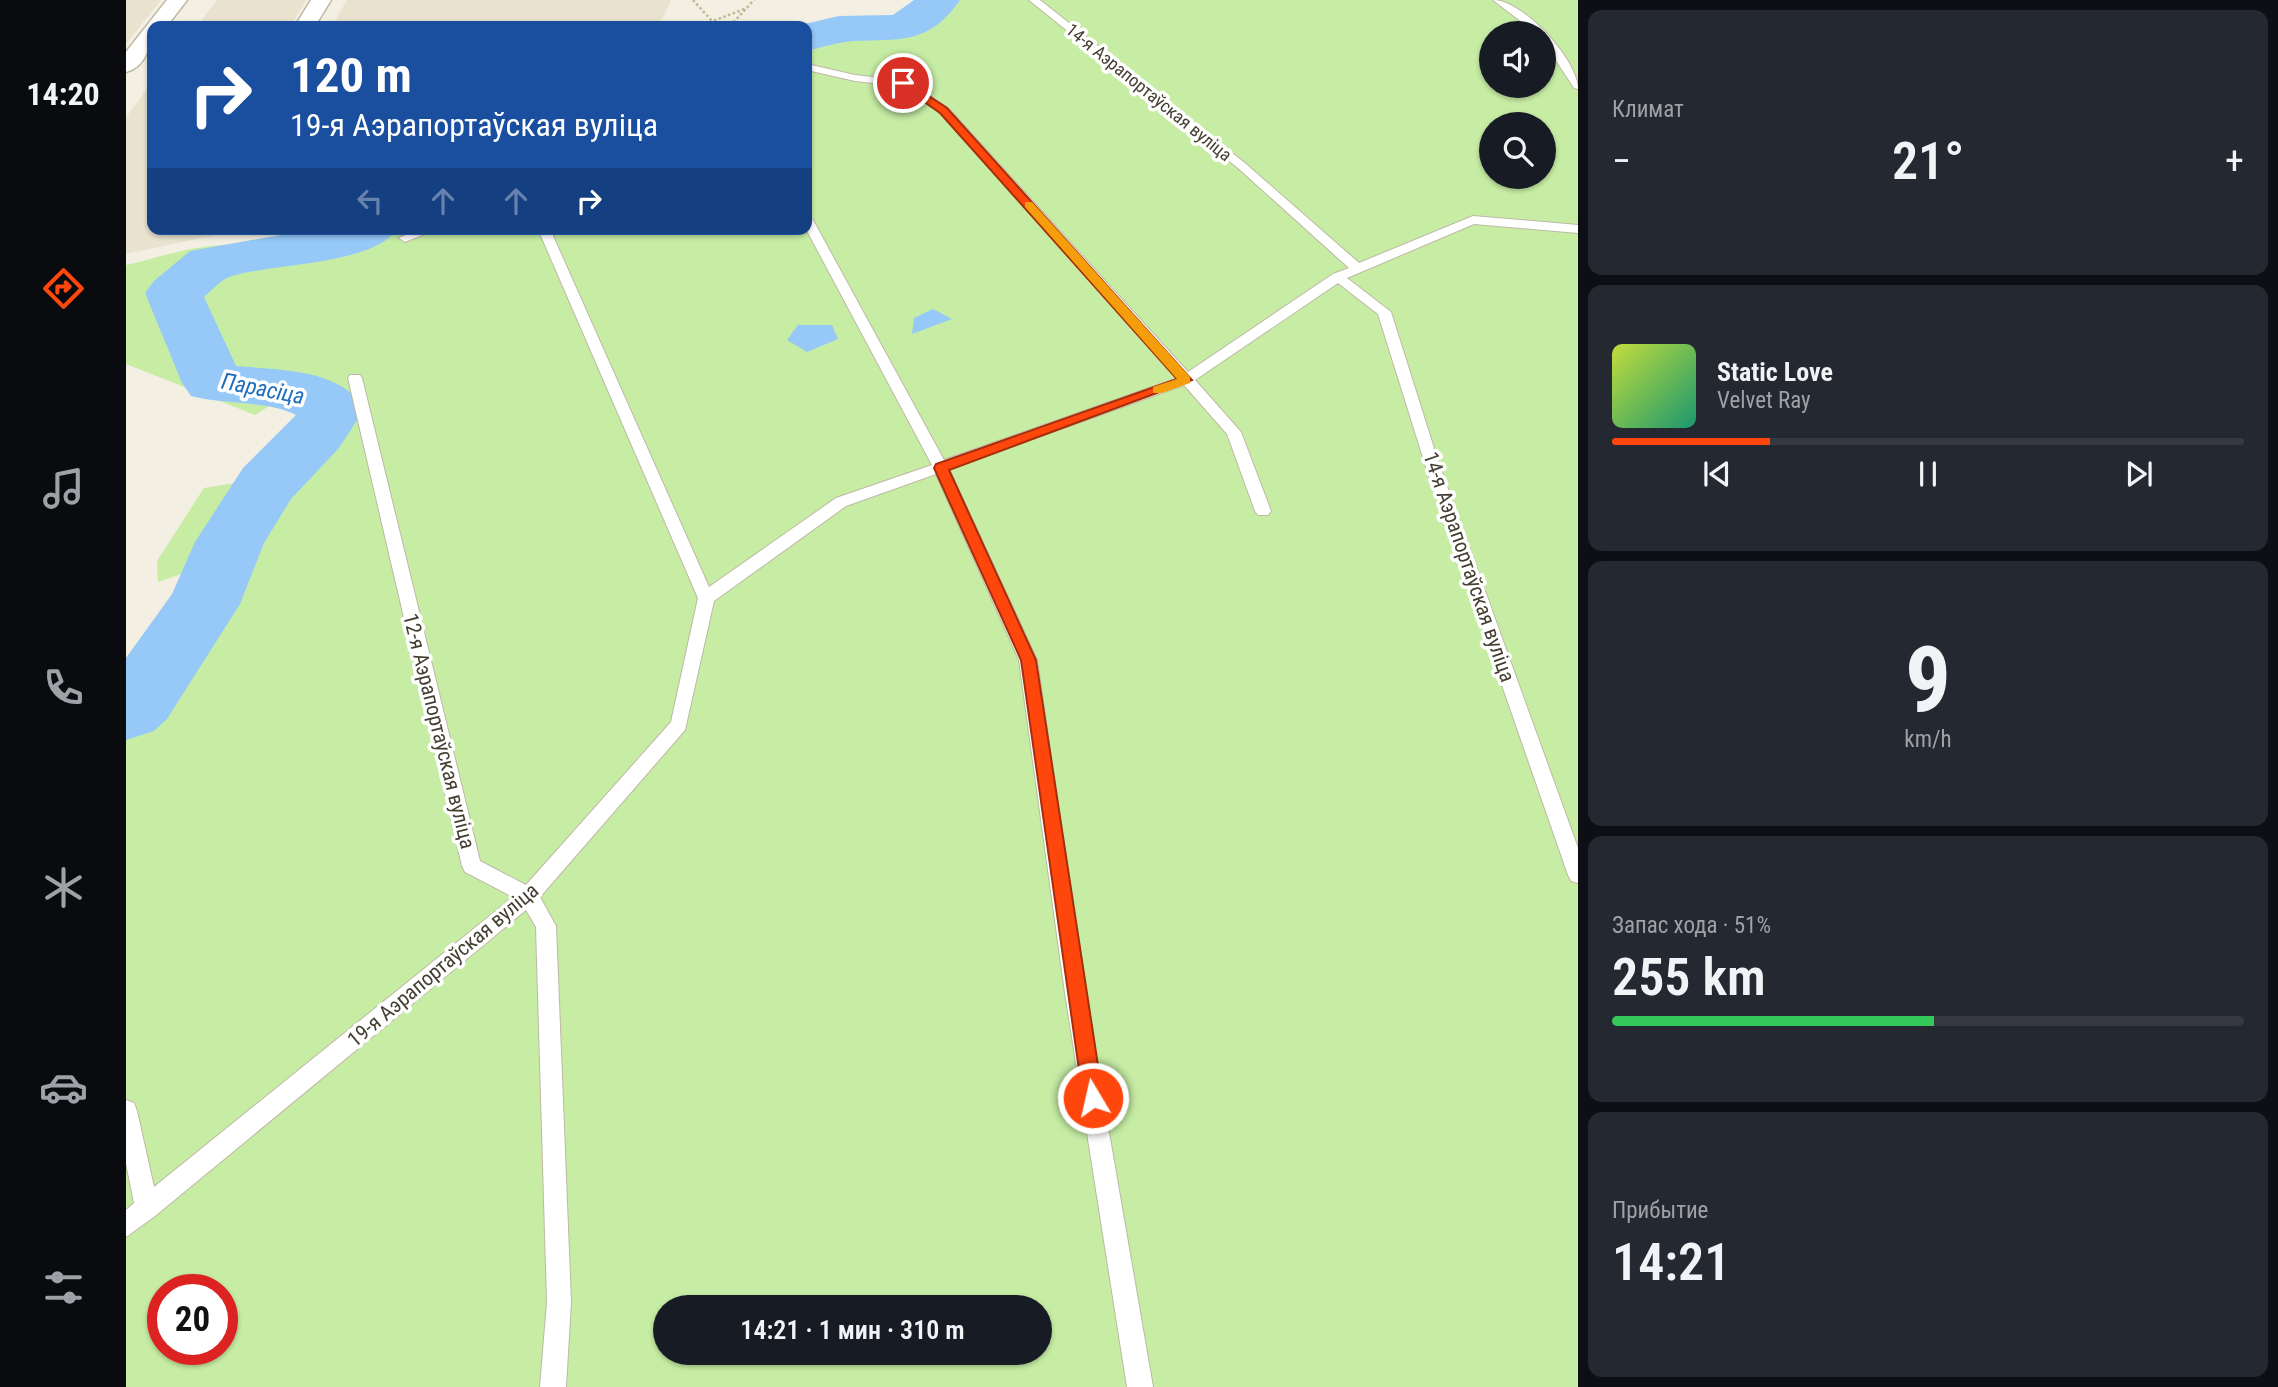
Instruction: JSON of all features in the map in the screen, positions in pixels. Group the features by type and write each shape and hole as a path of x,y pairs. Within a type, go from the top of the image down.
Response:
{"street":[{"path":"161,21 177,0"},
{"path":"308,21 321,0"},
{"path":"126,66 147,39"}],"lane":[{"name":"14-я Аэрапортаўская вуліца","path":"1034,0 1242,166 1357,269"},
{"path":"1498,0 1526,21"},
{"path":"1556,53 1578,86"},
{"path":"812,68 855,78 903,83 944,110 1234,432 1263,511"},
{"path":"547,235 706,598 841,502 1186,380 1338,277 1473,219 1578,229"},
{"path":"812,229 941,468 1028,660 1075,993 1140,1387"},
{"path":"405,239 415,235"},
{"name":"14-я Аэрапортаўская вуліца","path":"1338,277 1384,312 1432,464 1578,875"},
{"name":"12-я Аэрапортаўская вуліца","path":"355,378 472,866 529,896"},
{"name":"19-я Аэрапортаўская вуліца","path":"126,1225 529,896 678,725 706,598"},
{"path":"529,896 546,926 559,1302 553,1387"},
{"path":"126,1111 147,1208"}],"path":[{"path":"694,0 712,21 747,8"},
{"path":"735,21 754,0"}],"shaded area":[{"path":"126,0 161,0 126,44"},
{"path":"217,0 306,0 294,21 201,21"},
{"path":"347,0 671,0 661,21 335,21"},
{"path":"147,90 147,235 215,235 126,254 126,117"}],"green space":[{"path":"938,0 1578,0 1578,1387 126,1387 126,710 140,698 204,605 222,560 158,582 157,561 204,488 273,477 306,443 302,413 327,416 332,408 293,391 255,415 126,364 126,265 199,247 311,240 345,235 812,235 812,36 839,29 902,27 925,14"}],"water":[{"path":"933,309 952,319 912,334 914,318"},
{"path":"798,325 832,325 838,339 807,352 787,340"}],"waterway":[{"name":"Парасіца","path":"812,36 839,29 902,27 925,14 938,0"},
{"name":"Парасіца","path":"126,710 140,698 204,604 230,542 267,484 316,433 333,408 298,391 213,383 174,293 210,263 321,245 352,235"}],"slow traffic":[{"path":"1028,205 1186,380 1158,390"}],"route":[{"path":"903,83 944,110 1186,380 941,468 1028,660 1075,993 1093,1098"}]}
